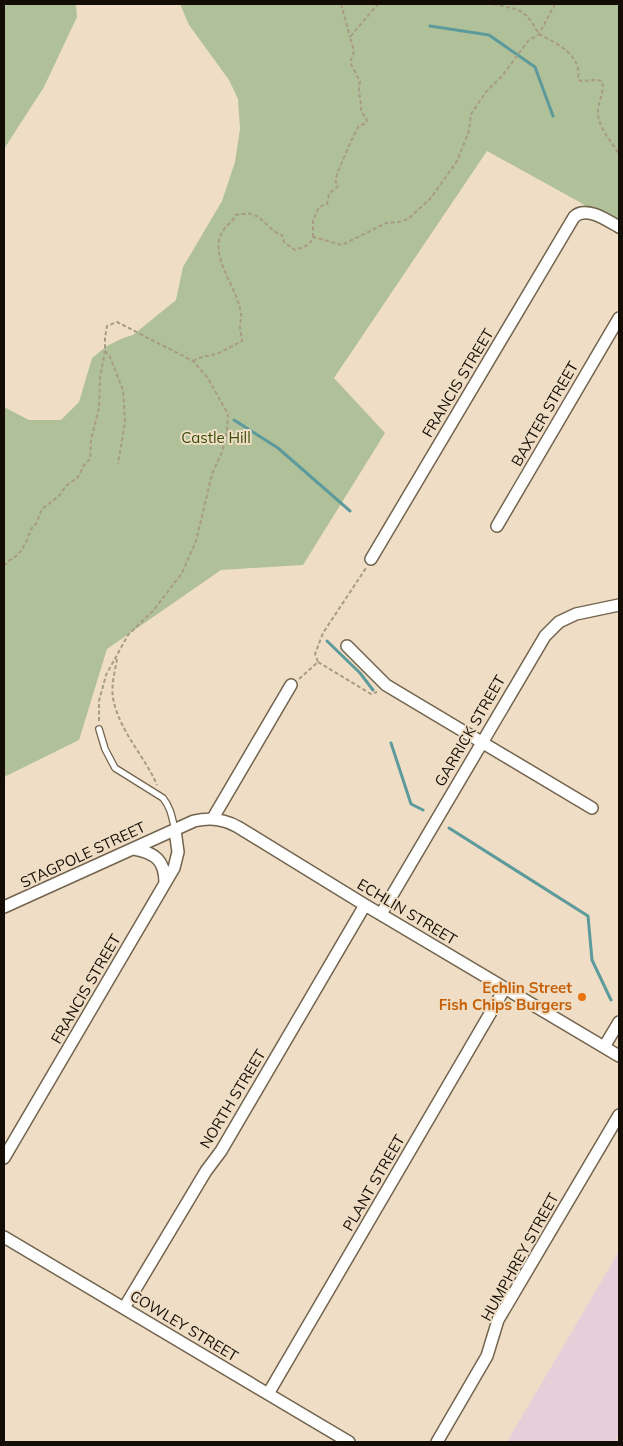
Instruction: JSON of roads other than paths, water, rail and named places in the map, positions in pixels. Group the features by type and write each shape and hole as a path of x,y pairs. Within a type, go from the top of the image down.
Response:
{"street":[{"name":"FRANCIS STREET","path":"372,559 571,221 577,214 586,212 619,227"},
{"name":"BAXTER STREET","path":"497,526 619,318"},
{"name":"GARRICK STREET","path":"381,914 534,653 546,636 559,622 576,614 619,605"},
{"path":"346,646 386,685 592,808"},
{"path":"175,830 194,821 213,818 291,685"},
{"name":"ECHLIN STREET","path":"213,818 238,827 619,1056"},
{"name":"FRANCIS STREET","path":"4,1158 174,868 178,852 175,830"},
{"name":"STAGPOLE STREET","path":"4,907 175,830"},
{"path":"134,849 152,854 162,864 165,871 164,885"},
{"name":"NORTH STREET","path":"124,1308 206,1171 221,1151 365,905"},
{"name":"PLANT STREET","path":"268,1394 505,988"},
{"path":"604,1047 619,1022"},
{"name":"HUMPHREY STREET","path":"437,1442 487,1356 498,1320 619,1115"},
{"name":"COWLEY STREET","path":"4,1237 349,1442"}],"lane":[{"path":"99,729 105,749 115,768 163,798 168,804 175,830"}],"waterway":[{"path":"430,26 489,35 535,67 553,116"},
{"path":"234,420 278,448 350,511"},
{"path":"327,641 360,673 373,690"},
{"path":"391,743 411,804 423,810"},
{"path":"449,828 588,916 592,960 611,1000"}],"place":[{"name":"Echlin Street Fish Chips Burgers","path":"582,997"}],"park label":[{"name":"Castle Hill","path":"216,438"}]}
